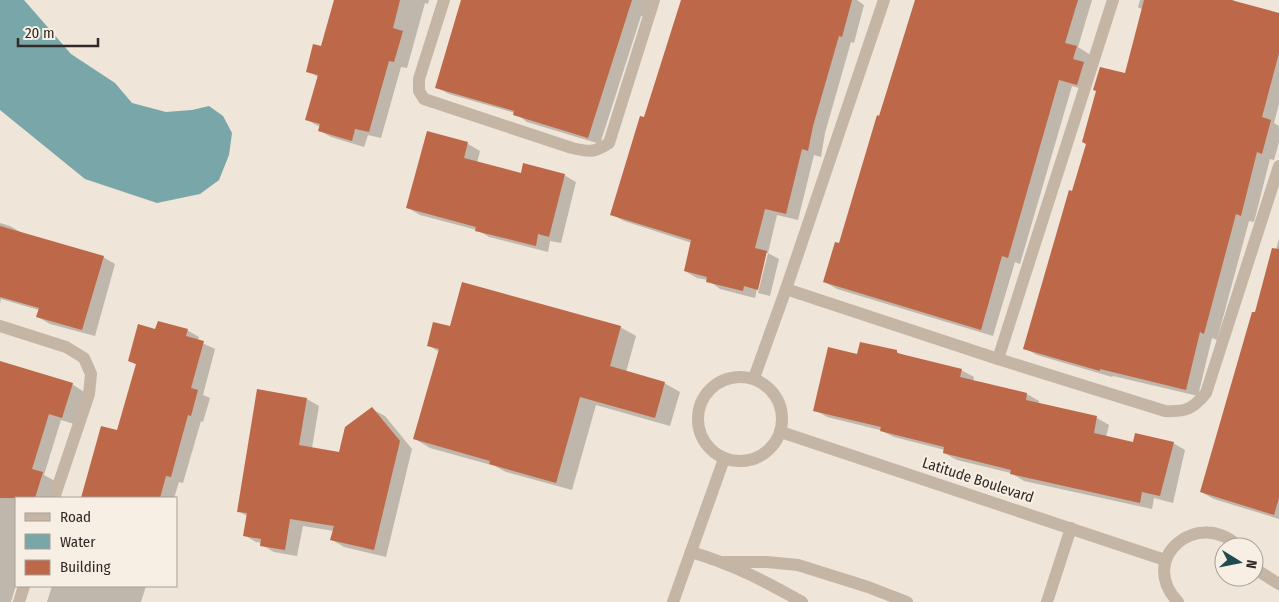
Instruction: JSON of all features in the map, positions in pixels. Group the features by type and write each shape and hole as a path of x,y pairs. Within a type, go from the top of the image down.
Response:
{"street":[{"path":"444,0 419,79 419,91 424,99 587,152 598,150 609,143 654,0"},
{"path":"754,378 884,0"},
{"path":"998,359 1113,0"},
{"path":"786,289 998,359 1165,411 1181,412 1197,404 1206,393 1279,166"},
{"path":"0,326 66,347 84,358 91,374 89,394 54,497"},
{"path":"739,376 754,378 766,384 775,394 781,406 783,419 781,432 776,443 758,458 747,461 735,461 724,458 712,451 703,439 698,426 698,411 703,397 713,386 725,379 739,376"},
{"name":"Latitude Boulevard","path":"781,432 1165,560"},
{"path":"674,602 724,458"},
{"path":"1047,602 1072,528"},
{"path":"1178,602 1169,591 1164,574 1165,560 1171,550 1180,540 1194,534 1208,532 1224,537"},
{"path":"691,552 724,562 768,582 802,602"},
{"path":"724,562 767,562 798,565 868,587 907,602"},
{"path":"1264,574 1279,584"},
{"path":"19,602 24,587"}],"water":[{"path":"0,0 24,0 71,54 115,83 132,103 166,112 192,110 209,106 223,116 232,133 229,155 219,180 200,194 157,203 85,179 0,110"}],"building":[{"path":"334,0 400,0 393,28 403,31 394,62 389,61 369,132 355,129 352,141 318,131 320,124 305,120 318,75 306,72 313,44 321,46"},
{"path":"461,0 632,0 588,138 513,115 514,111 435,88"},
{"path":"681,0 852,0 842,37 839,36 813,126 808,151 802,149 786,214 765,209 755,248 767,251 758,290 744,286 743,291 706,282 707,277 684,271 691,240 610,215 640,116 644,117"},
{"path":"915,0 1078,0 1065,43 1077,46 1073,59 1084,62 1077,85 1059,80 1008,258 1002,256 981,330 823,282 835,242 839,243 877,115 879,116"},
{"path":"1144,0 1231,0 1279,13 1279,53 1262,117 1271,120 1262,154 1257,152 1241,216 1236,214 1204,334 1200,332 1186,390 1100,369 1100,371 1023,349 1069,190 1072,191 1086,144 1082,142 1096,91 1093,90 1100,67 1125,73"},
{"path":"427,131 468,142 464,158 521,173 523,163 565,174 549,237 538,234 536,246 475,231 476,227 406,208"},
{"path":"0,226 104,256 82,330 36,317 39,308 0,297"},
{"path":"1272,248 1279,249 1279,498 1274,515 1200,492 1252,312 1255,312"},
{"path":"462,282 621,326 610,366 665,382 655,418 580,397 556,483 489,464 490,461 413,439 439,349 427,346 433,322 450,326"},
{"path":"158,321 188,329 186,336 204,341 191,388 198,390 191,416 188,415 171,477 166,476 160,497 81,497 101,426 117,430 136,364 128,361 138,324 155,329"},
{"path":"860,342 897,350 897,353 962,369 960,377 1027,393 1026,400 1097,416 1094,433 1133,442 1135,433 1174,442 1160,496 1142,492 1140,503 1010,474 1011,470 943,453 944,447 880,431 881,427 813,411 828,347 857,354"},
{"path":"0,361 73,383 62,418 49,414 32,469 43,472 35,497 0,498"},
{"path":"257,389 307,398 299,445 339,452 345,427 372,407 400,441 374,550 330,540 334,526 290,519 285,550 260,546 261,539 243,536 247,513 237,512"}]}
